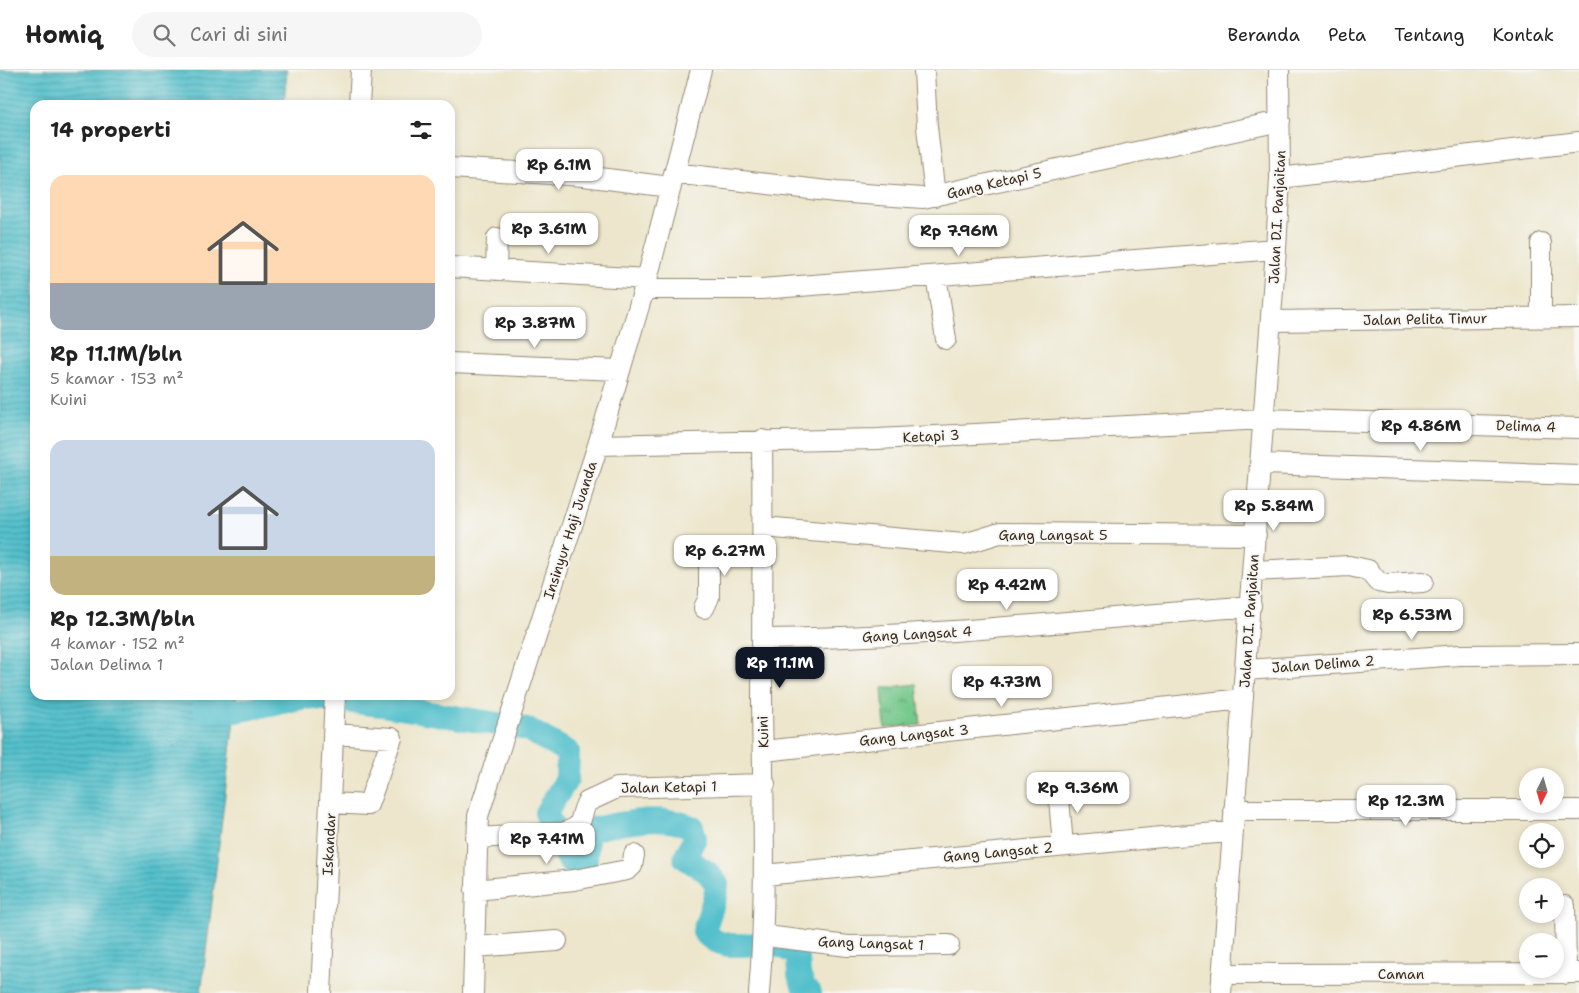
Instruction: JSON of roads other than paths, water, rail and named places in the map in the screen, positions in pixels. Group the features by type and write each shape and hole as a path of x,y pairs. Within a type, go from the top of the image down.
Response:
{"street":[{"path":"359,100 361,70"},
{"name":"Insinyur Haji Juanda","path":"473,993 476,838 480,808 598,445 645,284 701,70"},
{"path":"924,70 927,127 935,196"},
{"name":"Jalan D.I. Panjaitan","path":"1222,983 1272,321 1280,178 1279,70"},
{"name":"Gang Ketapi 5","path":"455,168 672,180 902,198 935,196 1280,121"},
{"path":"1280,178 1579,142"},
{"path":"496,270 497,238"},
{"path":"1541,243 1541,318"},
{"path":"455,267 645,284 747,290 1276,249"},
{"path":"936,276 946,339"},
{"name":"Jalan Pelita Timur","path":"1272,321 1579,317"},
{"path":"455,363 619,370"},
{"name":"Delima 4","path":"1264,420 1579,428"},
{"name":"Ketapi 3","path":"598,445 877,439 1264,420"},
{"name":"Kuini","path":"759,993 763,941 765,784 762,440"},
{"path":"1261,464 1579,475"},
{"name":"Gang Langsat 5","path":"763,527 964,544 1000,533 1256,535"},
{"path":"704,608 709,597 709,560 763,549"},
{"path":"1253,571 1349,566 1368,570 1378,582 1423,582"},
{"name":"Gang Langsat 4","path":"763,639 836,639 947,633 1251,606"},
{"name":"Jalan Delima 2","path":"1246,670 1460,655 1579,654"},
{"name":"Gang Langsat 3","path":"764,751 1243,699"},
{"name":"Iskandar","path":"321,993 335,700"},
{"path":"331,803 368,805 392,738 334,727"},
{"name":"Jalan Ketapi 1","path":"476,838 555,833 578,828 587,802 610,789 765,784"},
{"path":"1058,786 1064,846"},
{"path":"1234,810 1579,810"},
{"name":"Gang Langsat 2","path":"764,875 1232,832"},
{"path":"475,890 574,880 627,870 632,866 634,855"},
{"path":"1565,906 1572,974"},
{"name":"Gang Langsat 1","path":"763,941 774,937 848,946 950,945"},
{"path":"474,947 558,941"},
{"name":"Caman","path":"1222,983 1572,974"}],"water":[{"path":"0,70 287,70 284,100 30,100 30,700 236,700 201,993 0,993"}],"waterway":[{"path":"205,707 236,711 291,700"},
{"path":"334,700 382,705 527,729 568,752 567,779 546,813 570,862 582,865 586,860 587,837 592,829 630,822 655,820 680,823 692,827 695,838 685,858 707,872 717,884 704,932 715,940 726,944 763,944 787,949 798,957 799,975 805,990 810,993"}]}
